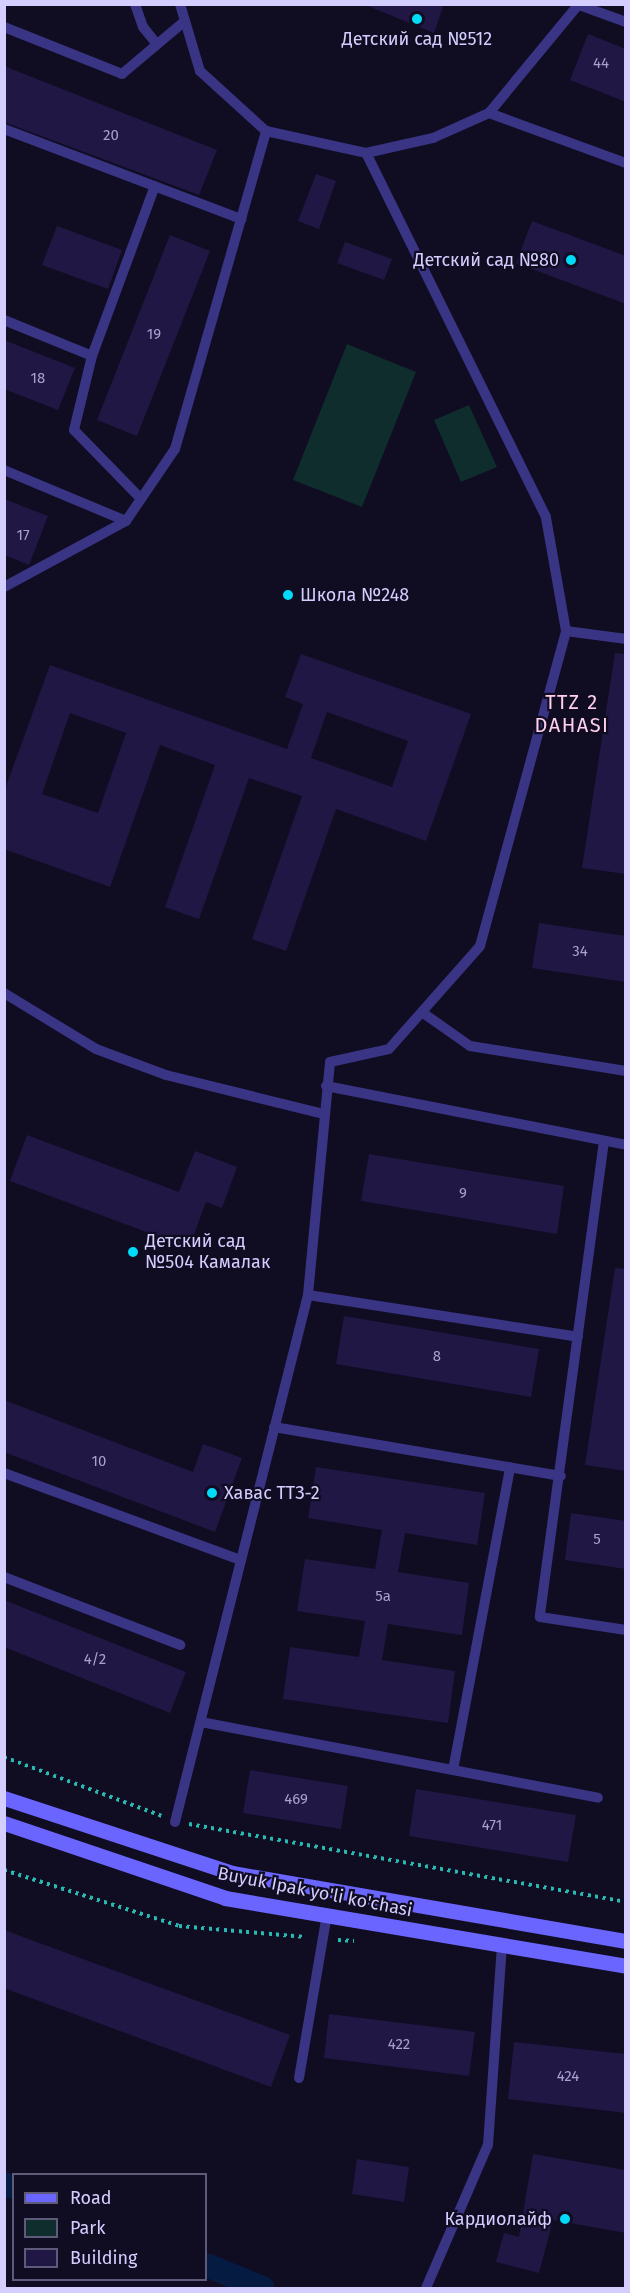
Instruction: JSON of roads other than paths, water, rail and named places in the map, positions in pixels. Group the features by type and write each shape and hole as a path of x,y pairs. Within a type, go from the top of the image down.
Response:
{"main road":[{"name":"Buyuk Ipak yo'li ko'chasi","path":"4,1798 232,1873 626,1941"},
{"name":"Buyuk Ipak yo'li ko'chasi","path":"4,1823 225,1898 626,1966"}],"lane":[{"path":"135,4 143,27 157,44"},
{"path":"180,4 200,71 266,131 366,153 433,138 489,113 579,5 626,22"},
{"path":"4,27 122,74 185,21"},
{"path":"489,113 626,164"},
{"path":"4,129 241,219"},
{"path":"4,586 126,521 175,449 266,131"},
{"path":"175,1821 308,1295 330,1062 389,1049 480,946 566,632 546,516 366,153"},
{"path":"141,499 74,430 92,356 155,186"},
{"path":"4,320 92,356"},
{"path":"4,470 126,521"},
{"path":"566,632 626,639"},
{"path":"4,993 96,1049 166,1075 324,1114"},
{"path":"423,1013 470,1046 626,1071"},
{"path":"326,1086 626,1145"},
{"path":"604,1141 561,1476 540,1617 626,1630"},
{"path":"308,1295 578,1337"},
{"path":"274,1427 561,1476"},
{"path":"453,1770 510,1467"},
{"path":"4,1473 241,1560"},
{"path":"4,1578 180,1645"},
{"path":"201,1722 598,1798"},
{"path":"299,2078 327,1915"},
{"path":"426,2289 488,2145 502,1945"}],"waterway":[{"path":"4,2184 12,2186"},
{"path":"207,2265 263,2288"}],"place":[{"name":"Детский сад №512","path":"417,19"},
{"name":"Детский сад №80","path":"571,260"},
{"name":"Школа №248","path":"288,595"},
{"name":"Детский сад №504 Камалак","path":"133,1252"},
{"name":"Хавас ТТЗ-2","path":"212,1493"},
{"name":"Кардиолайф","path":"565,2219"}],"district":[{"name":"TTZ 2 DAHASI","path":"572,714"}]}
